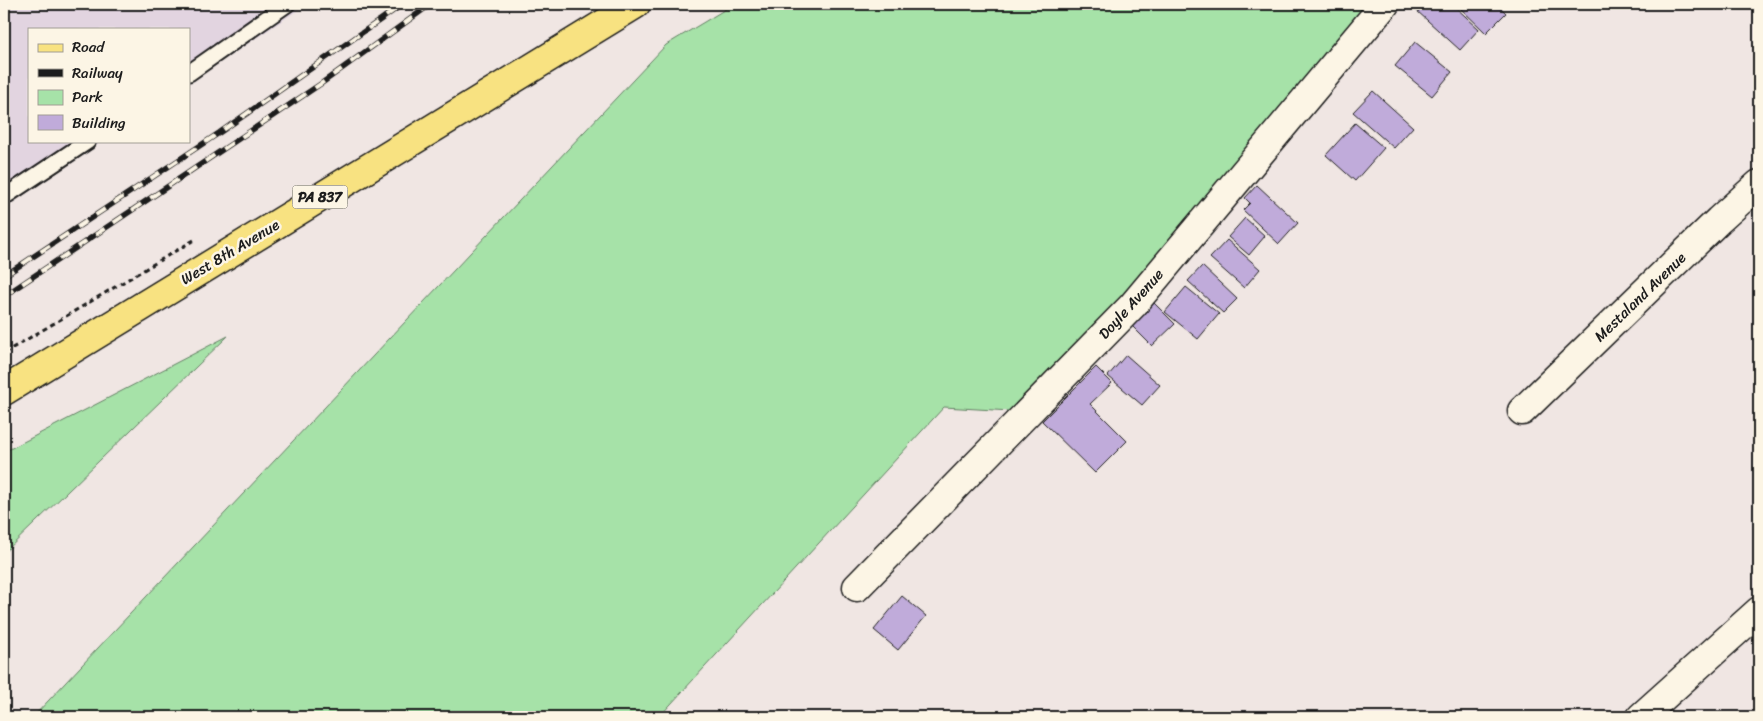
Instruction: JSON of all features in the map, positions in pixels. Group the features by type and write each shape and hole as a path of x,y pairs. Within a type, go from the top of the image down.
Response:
{"main road":[{"name":"West 8th Avenue","path":"4,390 636,4"}],"street":[{"name":"Doyle Avenue","path":"857,587 1133,305 1385,4"},
{"name":"Mestaland Avenue","path":"1522,411 1719,220 1759,184"},
{"path":"1641,717 1759,611"}],"lane":[{"path":"190,72 287,4"},
{"path":"4,197 86,142"}],"shaded area":[{"path":"4,4 307,4 190,82 190,28 28,28 28,142 102,142 4,208"}],"green space":[{"path":"734,4 1392,4 1027,412 944,407 659,717 33,717 666,45"},
{"path":"228,336 4,553 4,452"}],"building":[{"path":"1423,4 1452,4 1479,29 1460,50 1417,11"},
{"path":"1456,4 1497,4 1506,13 1486,33"},
{"path":"1415,42 1452,72 1432,96 1395,66"},
{"path":"1373,91 1413,127 1394,148 1353,112"},
{"path":"1355,123 1384,148 1355,181 1326,155"},
{"path":"1257,185 1298,223 1279,244 1243,210 1250,203 1245,198"},
{"path":"1245,218 1265,236 1249,255 1228,237"},
{"path":"1227,240 1260,269 1244,288 1210,258"},
{"path":"1202,266 1237,299 1223,313 1188,281"},
{"path":"1186,287 1219,314 1198,339 1165,312"},
{"path":"1151,300 1175,324 1152,346 1129,323"},
{"path":"1126,355 1160,385 1142,405 1108,376"},
{"path":"1096,367 1112,383 1090,404 1127,441 1095,473 1042,421"},
{"path":"902,596 926,616 898,650 874,630"}],"railway":[{"path":"4,276 219,133 403,4"},
{"path":"4,296 322,83 431,4"}]}
